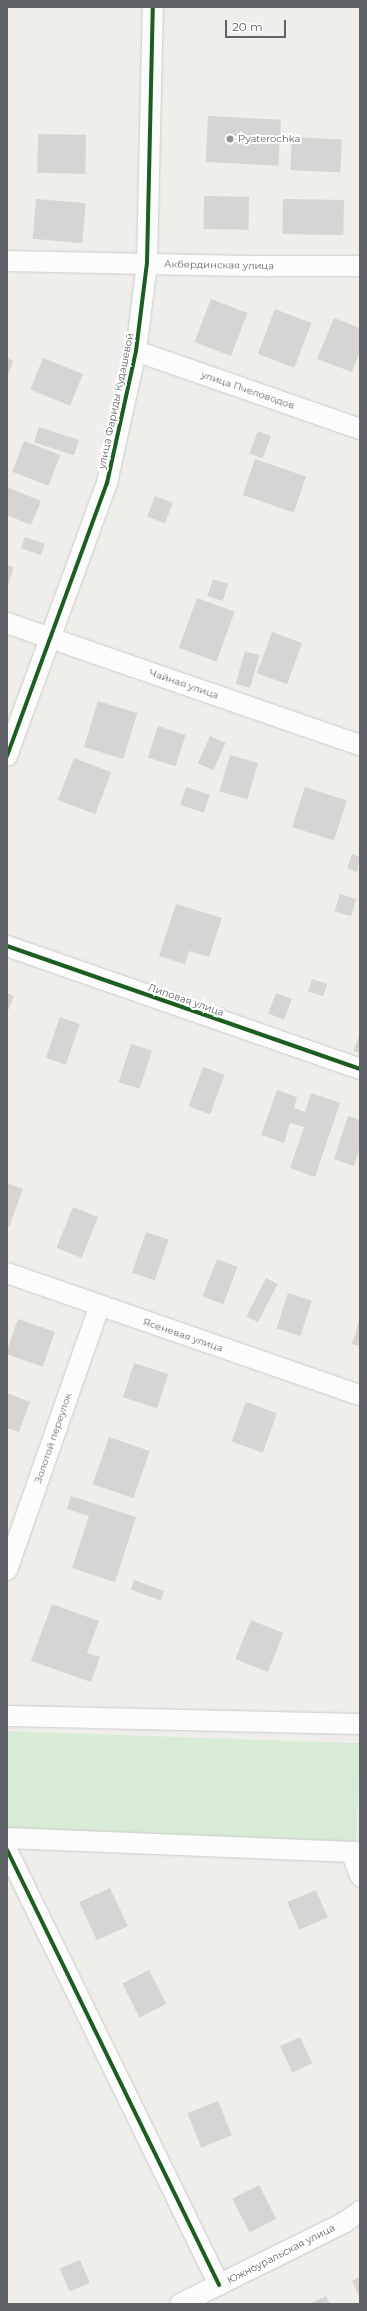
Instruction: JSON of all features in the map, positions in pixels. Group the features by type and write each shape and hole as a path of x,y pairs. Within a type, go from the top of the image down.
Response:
{"street":[{"name":"улица Фариды Кудашевой","path":"7,756 107,483 136,351 147,263 153,7"},
{"name":"Акбердинская улица","path":"7,261 246,266 360,266"},
{"name":"улица Пчеловодов","path":"136,351 360,429"},
{"name":"Чайная улица","path":"7,623 51,637 360,746"},
{"name":"Липовая улица","path":"7,946 360,1069"},
{"name":"Ясеневая улица","path":"7,1273 360,1395"},
{"name":"Золотой переулок","path":"7,1570 99,1306"},
{"path":"7,1716 360,1724"},
{"path":"7,1838 356,1852 360,1876"},
{"path":"7,1850 219,2285"},
{"name":"Южноуральская улица","path":"180,2304 345,2222 360,2211"}],"green space":[{"path":"7,1731 360,1743 356,1841 7,1829"}],"building":[{"path":"208,116 281,120 278,166 206,162"},
{"path":"38,134 86,135 85,174 37,173"},
{"path":"292,137 342,140 340,173 290,170"},
{"path":"204,196 249,197 248,230 203,229"},
{"path":"36,199 86,203 82,243 33,239"},
{"path":"283,199 344,200 343,235 282,234"},
{"path":"211,299 247,313 231,356 195,342"},
{"path":"275,309 311,323 294,368 258,354"},
{"path":"334,318 360,328 360,351 352,372 317,359"},
{"path":"7,358 13,361 7,378"},
{"path":"43,358 83,374 70,406 30,390"},
{"path":"39,427 79,440 74,455 34,442"},
{"path":"258,431 271,436 262,458 249,453"},
{"path":"24,441 60,455 49,486 12,472"},
{"path":"255,459 306,477 294,513 243,495"},
{"path":"7,487 41,501 31,525 7,515"},
{"path":"155,496 173,503 165,523 147,517"},
{"path":"25,537 45,544 41,555 21,548"},
{"path":"7,565 14,567 7,588"},
{"path":"213,579 228,584 223,601 207,596"},
{"path":"197,598 235,612 216,661 179,648"},
{"path":"272,632 302,643 287,684 257,673"},
{"path":"245,651 259,655 250,688 236,684"},
{"path":"98,701 137,713 123,759 84,747"},
{"path":"158,726 186,735 175,766 148,757"},
{"path":"210,736 226,743 213,770 198,763"},
{"path":"230,755 258,763 247,800 220,792"},
{"path":"74,758 111,772 95,814 58,800"},
{"path":"186,787 210,795 204,813 180,805"},
{"path":"305,787 347,801 334,841 292,827"},
{"path":"352,854 360,857 357,872 347,868"},
{"path":"340,894 356,899 351,916 335,911"},
{"path":"176,904 222,918 209,957 189,951 185,964 159,956"},
{"path":"312,979 327,984 323,996 308,991"},
{"path":"7,993 14,996 7,1013"},
{"path":"276,993 292,999 284,1020 268,1014"},
{"path":"60,1017 80,1024 66,1064 46,1058"},
{"path":"360,1034 360,1053 353,1051"},
{"path":"131,1044 152,1051 140,1089 119,1082"},
{"path":"203,1067 225,1075 210,1114 189,1106"},
{"path":"277,1090 297,1097 294,1108 305,1112 311,1093 340,1103 315,1177 290,1168 304,1127 290,1123 284,1143 261,1135"},
{"path":"348,1116 360,1120 360,1147 354,1166 334,1159"},
{"path":"7,1183 23,1189 9,1227 7,1227"},
{"path":"73,1207 98,1217 82,1258 57,1248"},
{"path":"146,1232 169,1240 155,1280 132,1273"},
{"path":"217,1259 238,1267 223,1304 203,1296"},
{"path":"266,1278 278,1284 258,1322 246,1316"},
{"path":"288,1293 312,1301 300,1336 277,1328"},
{"path":"360,1318 360,1346 352,1344"},
{"path":"18,1319 55,1332 43,1367 7,1354"},
{"path":"134,1363 168,1374 157,1408 123,1397"},
{"path":"7,1393 30,1402 19,1432 7,1428"},
{"path":"246,1402 277,1413 263,1453 232,1441"},
{"path":"109,1437 150,1451 133,1498 93,1484"},
{"path":"71,1496 136,1517 115,1582 72,1568 89,1516 67,1509"},
{"path":"134,1580 164,1591 161,1600 131,1589"},
{"path":"52,1604 99,1621 87,1653 100,1657 91,1682 31,1661"},
{"path":"251,1620 283,1633 268,1672 235,1659"},
{"path":"110,1888 128,1926 97,1940 79,1902"},
{"path":"316,1890 328,1918 299,1930 287,1902"},
{"path":"149,1970 166,2004 140,2017 122,1984"},
{"path":"300,2037 312,2063 292,2073 280,2046"},
{"path":"218,2101 232,2135 201,2148 187,2113"},
{"path":"259,2185 276,2219 250,2232 232,2199"},
{"path":"80,2260 90,2283 70,2292 60,2269"},
{"path":"360,2277 360,2298 352,2281"},
{"path":"326,2296 330,2304 309,2304"}],"cycle path":[{"path":"7,756 107,483 136,351 147,263 153,7"},
{"path":"7,946 360,1069"},
{"path":"7,1850 219,2285"}],"place":[{"name":"Pyaterochka","path":"230,139"}]}
